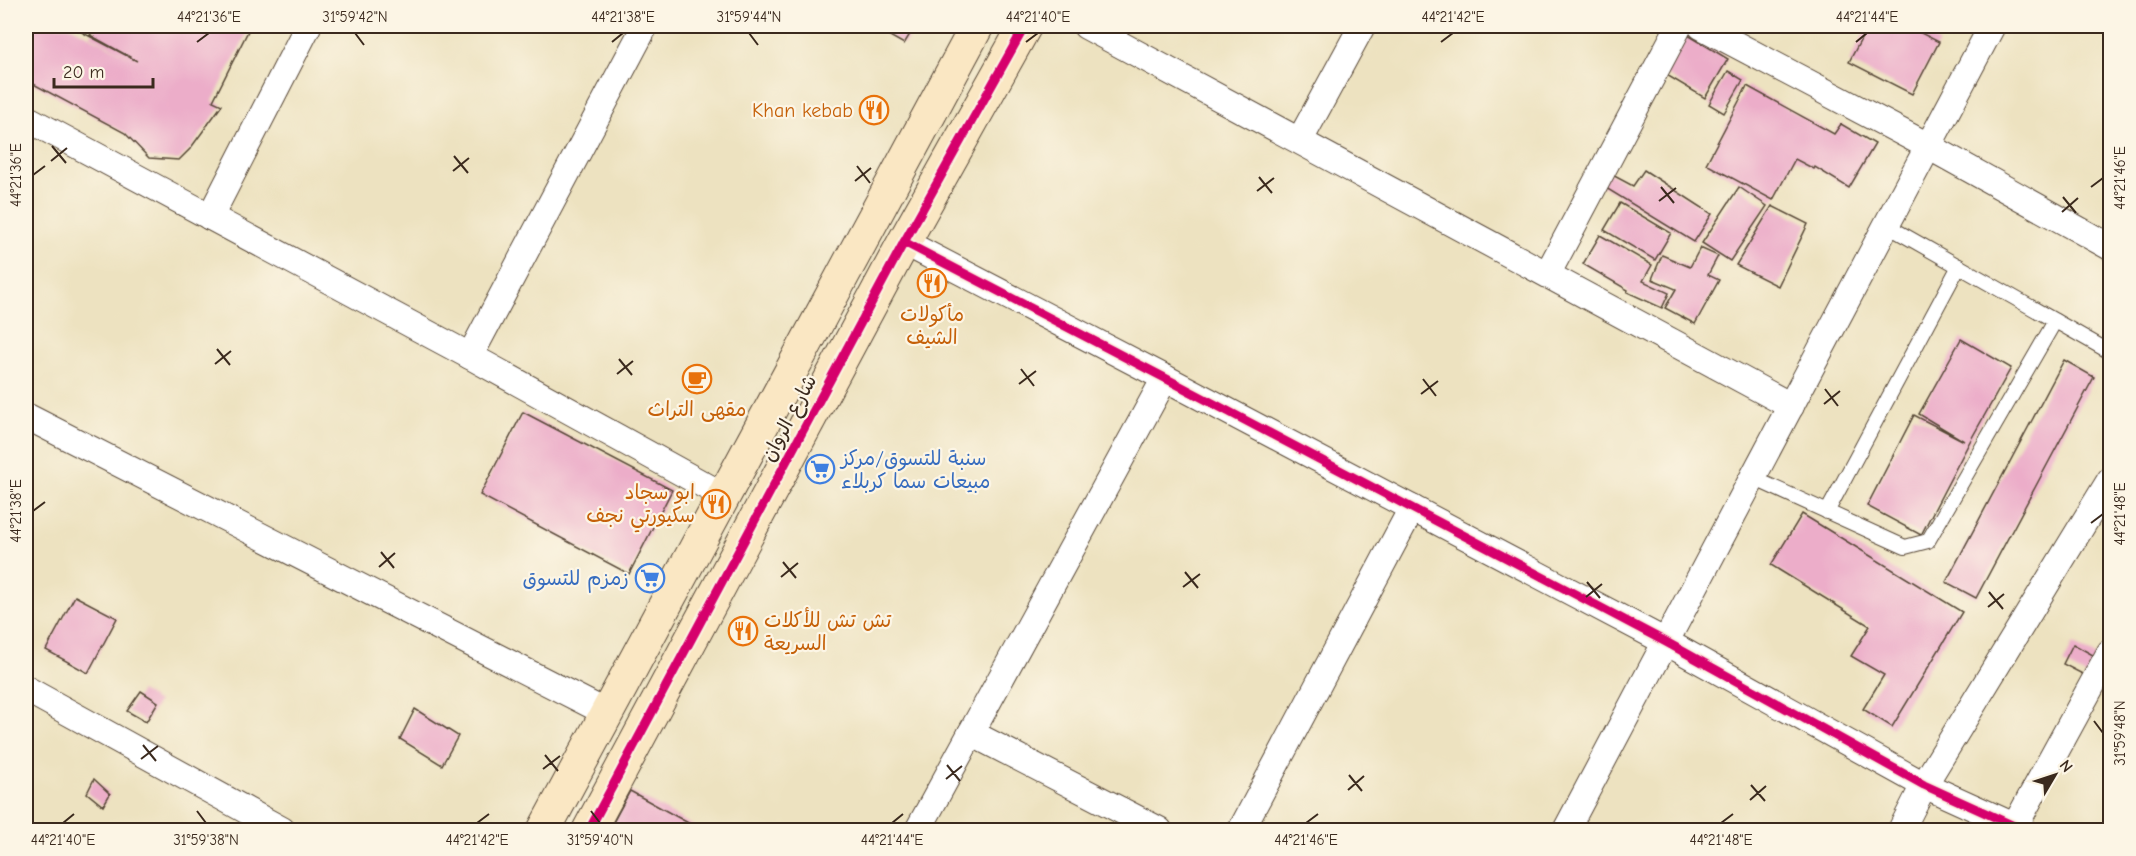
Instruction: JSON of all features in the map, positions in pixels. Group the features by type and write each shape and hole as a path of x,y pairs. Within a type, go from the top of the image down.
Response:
{"street":[{"path":"210,217 308,26"},
{"path":"470,356 645,26"},
{"name":"شارع الروان","path":"544,831 976,26"},
{"name":"شارع الروان","path":"589,831 904,242 1025,26"},
{"path":"1086,26 1791,406"},
{"path":"1300,140 1362,26"},
{"path":"1548,273 1678,26"},
{"path":"1701,26 1928,146 2110,248"},
{"path":"1566,831 1992,26"},
{"path":"26,118 470,356 724,496"},
{"path":"904,242 1666,642 1924,785 2019,828 2110,652"},
{"path":"918,831 1166,378"},
{"path":"26,416 607,713"},
{"path":"1901,831 1924,785 2110,480"},
{"path":"1241,831 1412,508"},
{"path":"26,689 282,831"},
{"path":"971,733 1159,831"}],"lane":[{"path":"1886,225 2110,352"},
{"path":"1827,512 1959,266"},
{"path":"1753,478 1905,547 1928,541 2055,321"}],"building":[{"path":"26,26 70,26 137,61 90,35 98,26 237,26 248,31 213,101 222,105 190,149 179,160 149,158 125,133 26,80"},
{"path":"872,26 915,26 904,44"},
{"path":"1843,26 1857,26 1855,31"},
{"path":"1868,26 1907,26 1939,42 1912,94 1849,62"},
{"path":"1923,26 1942,26 1939,33"},
{"path":"1688,35 1728,59 1705,98 1665,74"},
{"path":"1728,71 1743,80 1724,113 1709,104"},
{"path":"1747,86 1834,134 1841,124 1875,144 1849,188 1815,167 1814,169 1795,159 1773,200 1706,164"},
{"path":"1644,170 1712,214 1694,242 1601,185 1607,172 1633,186"},
{"path":"1739,187 1767,206 1730,261 1702,243"},
{"path":"1620,203 1671,233 1655,260 1604,230"},
{"path":"1772,206 1808,224 1778,286 1736,265"},
{"path":"1600,235 1652,265 1643,281 1669,293 1662,308 1627,292 1628,290 1583,264"},
{"path":"1700,248 1718,256 1708,275 1719,280 1695,324 1665,308 1676,289 1652,279 1662,255 1690,267"},
{"path":"1961,339 2011,368 1921,535 1867,506 1914,415 1964,441 1919,414"},
{"path":"2064,360 2094,377 1976,598 1946,582"},
{"path":"523,412 672,490 629,574 480,495"},
{"path":"1802,514 1962,612 1892,727 1863,709 1884,675 1851,656 1870,626 1771,565"},
{"path":"75,596 117,618 88,673 46,650"},
{"path":"2073,644 2102,660 2092,679 2063,664"},
{"path":"141,691 158,702 146,722 127,711"},
{"path":"415,709 458,736 442,765 400,739"},
{"path":"94,779 110,794 103,806 87,793"},
{"path":"630,791 701,830 609,830"}],"cycle path":[{"path":"589,830 904,242 1025,26"},
{"path":"904,242 1666,642 1924,785 2023,830"}],"place":[{"name":"Khan kebab","path":"874,110"},
{"name":"مأكولات الشيف","path":"932,283"},
{"name":"مقهى التراث","path":"697,379"},
{"name":"سنبة للتسوق/مركز مبيعات سما كربلاء","path":"820,469"},
{"name":"ابو سجاد سكيورتي نجف","path":"716,504"},
{"name":"زمزم للتسوق","path":"650,578"},
{"name":"تش تش للأكلات السريعة","path":"743,631"}]}
